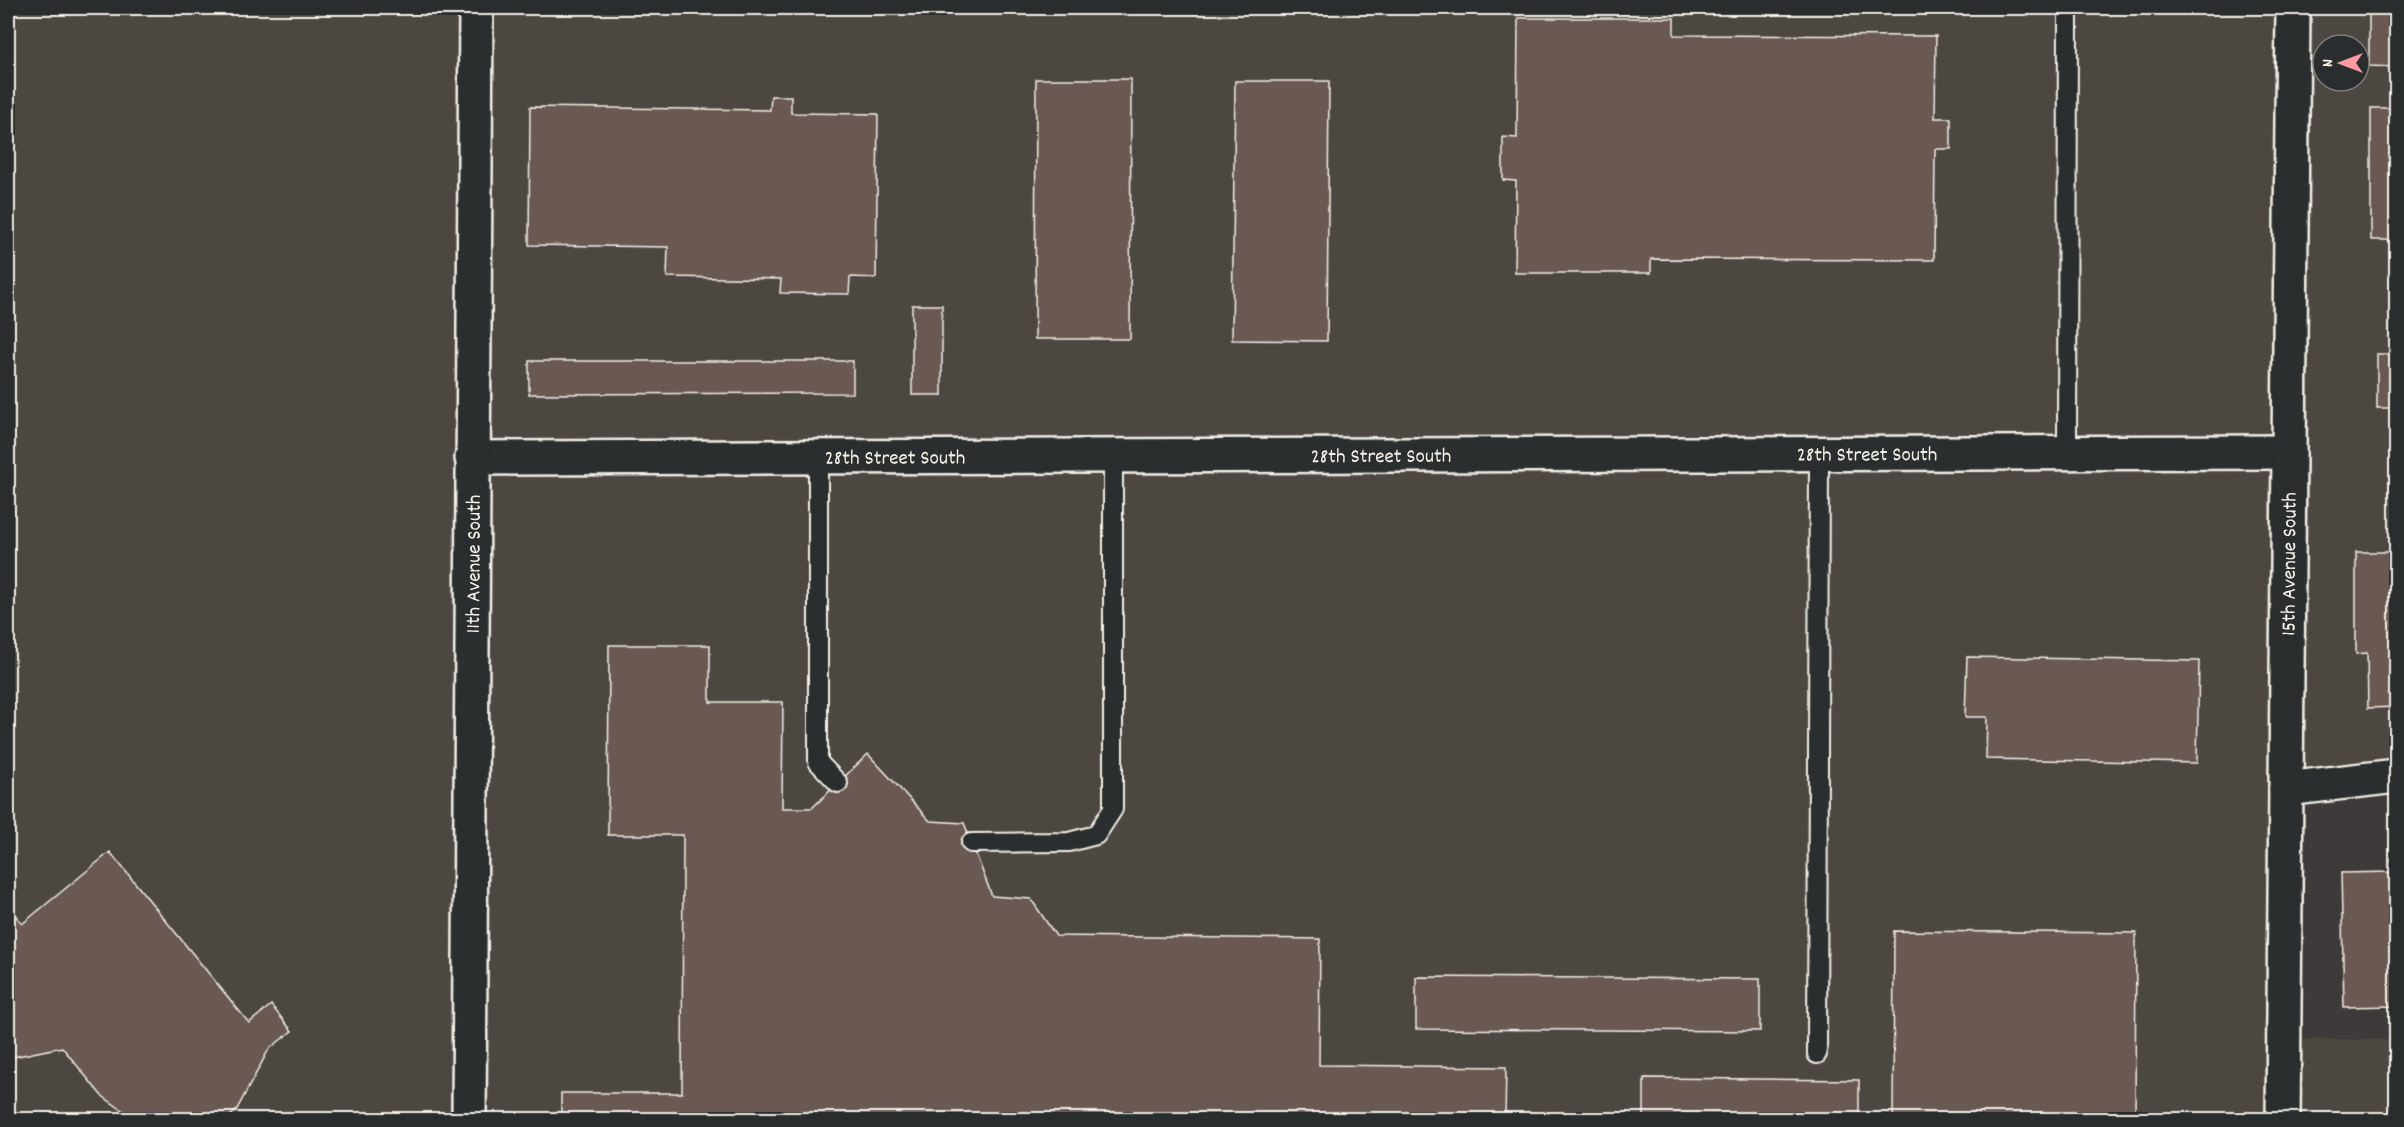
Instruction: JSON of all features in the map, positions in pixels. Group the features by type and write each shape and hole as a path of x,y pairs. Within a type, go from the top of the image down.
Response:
{"street":[{"name":"11th Avenue South","path":"469,1119 476,8"},
{"name":"15th Avenue South","path":"2283,1119 2293,8"},
{"name":"28th Street South","path":"472,458 2289,452"},
{"path":"2286,789 2397,776"}],"lane":[{"path":"2067,453 2068,8"},
{"path":"1816,1054 1819,454"},
{"path":"971,843 1070,842 1096,835 1113,809 1113,456"},
{"path":"818,457 818,762 838,783"}],"shaded area":[{"path":"8,8 2396,8 2396,776 2286,789 2284,1039 2396,1040 2396,1119 8,1119"}],"building":[{"path":"2369,8 2396,8 2396,67 2371,66 2371,33 2369,33"},
{"path":"1518,18 1674,18 1674,35 1936,36 1935,118 1951,118 1951,149 1935,149 1934,260 1651,259 1651,273 1515,273 1516,181 1503,180 1503,137 1517,138"},
{"path":"1036,79 1131,79 1130,339 1035,339"},
{"path":"1235,81 1329,81 1327,341 1232,340"},
{"path":"771,96 791,96 791,113 878,114 876,278 850,277 849,294 780,293 781,279 667,277 668,247 529,245 530,107 770,110"},
{"path":"2371,108 2396,108 2396,240 2371,240"},
{"path":"912,305 942,305 942,395 912,395"},
{"path":"2377,354 2396,354 2396,408 2377,408"},
{"path":"529,361 853,361 853,393 529,394"},
{"path":"2356,552 2396,552 2396,707 2368,708 2367,653 2356,654"},
{"path":"609,645 710,645 710,702 783,702 782,808 812,808 868,754 930,821 964,823 992,896 1031,899 1056,936 1320,939 1319,1065 1506,1067 1505,1120 561,1120 561,1093 682,1093 683,835 608,835"},
{"path":"1967,657 2199,661 2197,763 1986,759 1987,717 1965,717"},
{"path":"110,852 249,1023 271,1005 292,1031 269,1049 236,1111 225,1120 136,1120 101,1095 62,1047 8,1058 8,910 10,908 22,924"},
{"path":"2391,858 2396,858 2396,1006 2344,1007 2341,873 2392,872"},
{"path":"1894,931 2136,933 2135,1120 1893,1120"},
{"path":"1416,977 1760,979 1760,1031 1416,1029"},
{"path":"1644,1078 1859,1080 1859,1120 1644,1120"}]}
